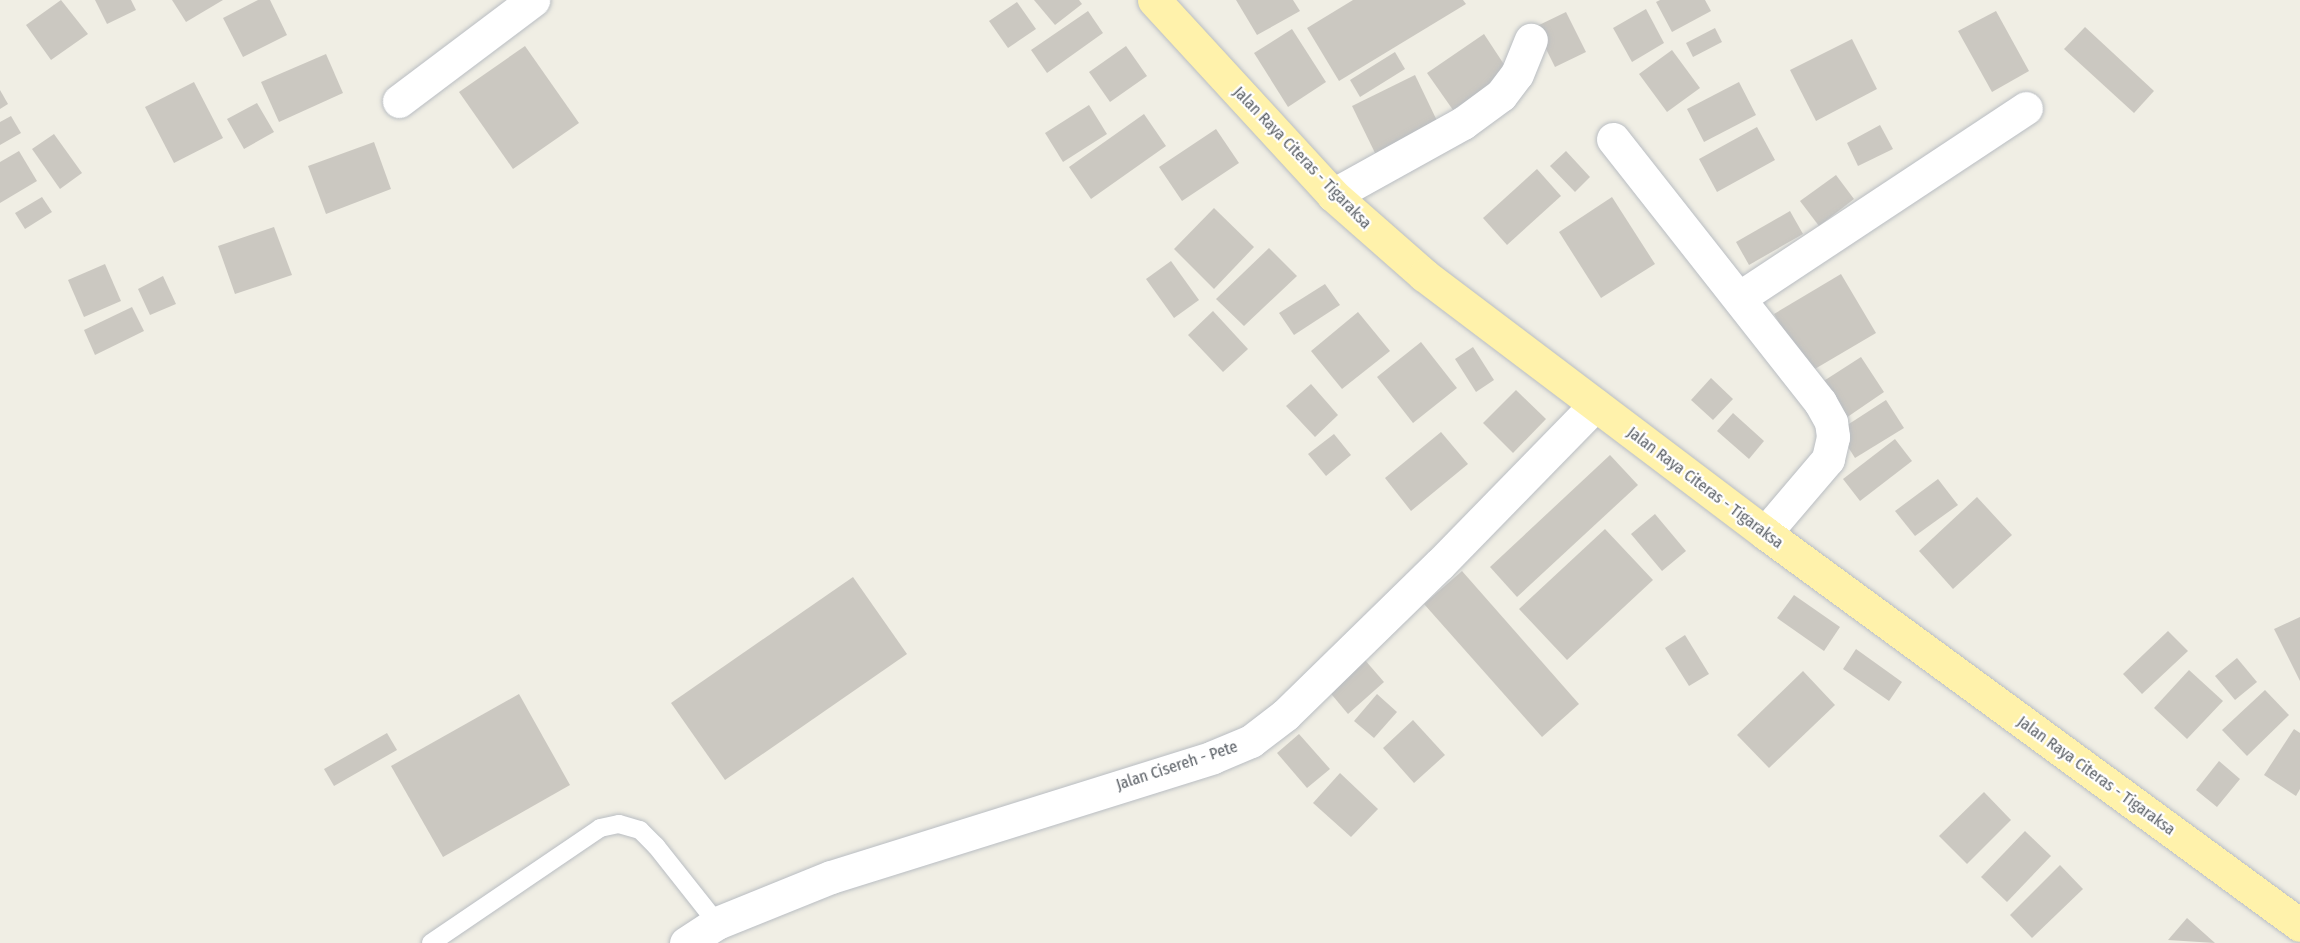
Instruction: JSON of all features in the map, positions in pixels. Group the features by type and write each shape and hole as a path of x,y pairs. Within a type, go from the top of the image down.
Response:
{"main road":[{"name":"Jalan Raya Citeras - Tigaraksa","path":"1154,0 1333,195 1424,274 1765,533 2300,925"}],"street":[{"path":"399,101 533,0"},
{"path":"1333,195 1463,123 1501,95 1517,74 1531,40"},
{"path":"1739,298 2026,108"},
{"path":"1613,139 1820,402 1833,437 1828,459 1765,533"},
{"name":"Jalan Cisereh - Pete","path":"686,943 717,922 907,851 1213,757 1251,741 1285,715 1399,604 1595,405"}],"lane":[{"path":"430,943 600,828 619,824 640,830 656,846 717,922"}],"building":[{"path":"61,0 88,34 51,60 26,25"},
{"path":"95,0 131,0 136,10 107,24"},
{"path":"172,0 223,0 186,22"},
{"path":"258,0 270,0 287,35 243,57 223,18"},
{"path":"1034,0 1079,0 1082,4 1055,25"},
{"path":"1236,0 1293,0 1300,11 1257,35"},
{"path":"1353,0 1463,0 1466,4 1339,81 1307,28"},
{"path":"1660,0 1705,0 1711,11 1672,32 1656,2"},
{"path":"1017,2 1036,29 1008,48 989,21"},
{"path":"1646,9 1664,43 1632,62 1613,28"},
{"path":"1088,11 1103,33 1047,73 1031,50"},
{"path":"1996,11 2029,71 1992,92 1958,31"},
{"path":"1566,12 1586,52 1555,67 1535,27"},
{"path":"2085,27 2154,91 2134,113 2064,49"},
{"path":"1715,28 1722,42 1693,57 1686,43"},
{"path":"1292,29 1326,82 1288,107 1254,53"},
{"path":"1484,34 1509,72 1453,110 1427,73"},
{"path":"1852,39 1877,89 1816,121 1790,70"},
{"path":"525,46 579,123 513,169 459,92"},
{"path":"1126,46 1147,76 1110,102 1089,72"},
{"path":"1672,50 1700,88 1667,112 1639,74"},
{"path":"1395,52 1405,69 1360,97 1350,80"},
{"path":"326,54 343,93 279,122 261,82"},
{"path":"1415,75 1441,129 1378,159 1352,106"},
{"path":"194,82 223,138 174,163 145,107"},
{"path":"1739,82 1756,115 1704,142 1687,109"},
{"path":"0,90 8,104 0,109"},
{"path":"257,103 274,132 244,149 227,119"},
{"path":"1089,105 1107,134 1063,162 1045,133"},
{"path":"1144,114 1166,146 1091,199 1069,167"},
{"path":"11,116 21,133 0,145 0,122"},
{"path":"1880,125 1893,149 1858,166 1847,143"},
{"path":"1757,127 1775,160 1717,192 1699,159"},
{"path":"1216,129 1239,163 1182,201 1159,167"},
{"path":"54,134 82,173 60,189 32,149"},
{"path":"374,142 391,189 326,214 308,166"},
{"path":"19,151 37,181 0,203 0,162"},
{"path":"1566,151 1590,177 1575,192 1550,166"},
{"path":"1537,169 1561,196 1507,245 1483,218"},
{"path":"1836,175 1854,199 1819,226 1800,201"},
{"path":"42,197 52,212 25,229 15,213"},
{"path":"1612,197 1655,264 1601,298 1559,232"},
{"path":"1214,208 1254,247 1214,289 1174,249"},
{"path":"1790,211 1803,234 1749,265 1736,242"},
{"path":"274,227 292,275 235,294 218,246"},
{"path":"1269,248 1297,276 1244,326 1216,299"},
{"path":"1171,261 1199,300 1174,318 1146,279"},
{"path":"105,264 121,301 84,317 68,280"},
{"path":"1841,274 1876,333 1808,373 1774,314"},
{"path":"163,276 176,304 150,315 138,289"},
{"path":"1325,284 1340,305 1294,335 1279,313"},
{"path":"132,307 144,331 95,355 84,330"},
{"path":"1213,311 1248,349 1223,372 1188,335"},
{"path":"1358,312 1390,351 1342,389 1311,351"},
{"path":"1421,342 1457,388 1413,423 1377,377"},
{"path":"1473,347 1494,380 1476,392 1455,359"},
{"path":"1861,357 1884,392 1843,420 1819,384"},
{"path":"1711,378 1733,399 1713,420 1691,400"},
{"path":"1311,384 1338,415 1315,437 1286,406"},
{"path":"1516,390 1546,419 1513,453 1483,423"},
{"path":"1886,400 1904,428 1855,458 1838,431"},
{"path":"1733,413 1764,441 1749,459 1717,431"},
{"path":"1441,432 1468,464 1411,511 1385,478"},
{"path":"1334,434 1351,455 1326,476 1308,454"},
{"path":"1895,439 1912,461 1860,501 1843,479"},
{"path":"1610,455 1638,485 1517,597 1490,567"},
{"path":"1938,479 1958,505 1915,536 1895,511"},
{"path":"1977,497 2012,535 1953,589 1919,551"},
{"path":"1655,514 1686,551 1662,571 1631,534"},
{"path":"1605,529 1653,580 1567,660 1519,609"},
{"path":"1462,571 1579,704 1542,737 1424,604"},
{"path":"853,577 907,654 725,780 671,703"},
{"path":"1794,595 1840,627 1824,651 1777,618"},
{"path":"2300,617 2300,681 2274,629"},
{"path":"2168,631 2188,651 2142,694 2123,674"},
{"path":"1685,635 1709,674 1689,686 1665,648"},
{"path":"1856,649 1902,682 1889,701 1843,669"},
{"path":"1358,652 1384,682 1348,714 1322,683"},
{"path":"2237,658 2257,682 2235,700 2215,676"},
{"path":"2189,670 2223,701 2187,739 2154,708"},
{"path":"1803,671 1835,705 1769,768 1737,735"},
{"path":"2265,690 2289,715 2247,756 2222,730"},
{"path":"519,694 570,785 443,857 391,766"},
{"path":"1377,694 1397,712 1374,738 1354,721"},
{"path":"1413,720 1445,755 1414,783 1383,748"},
{"path":"2294,729 2300,733 2300,789 2296,796 2264,775"},
{"path":"387,733 397,750 334,786 324,769"},
{"path":"1299,734 1330,769 1307,788 1277,753"},
{"path":"2219,761 2240,779 2217,807 2196,790"},
{"path":"1340,773 1378,809 1351,837 1313,803"},
{"path":"1984,792 2011,820 1967,864 1939,836"},
{"path":"2025,831 2051,856 2007,902 1981,877"},
{"path":"2060,865 2083,889 2032,938 2010,915"},
{"path":"2187,918 2215,943 2168,940"}]}
